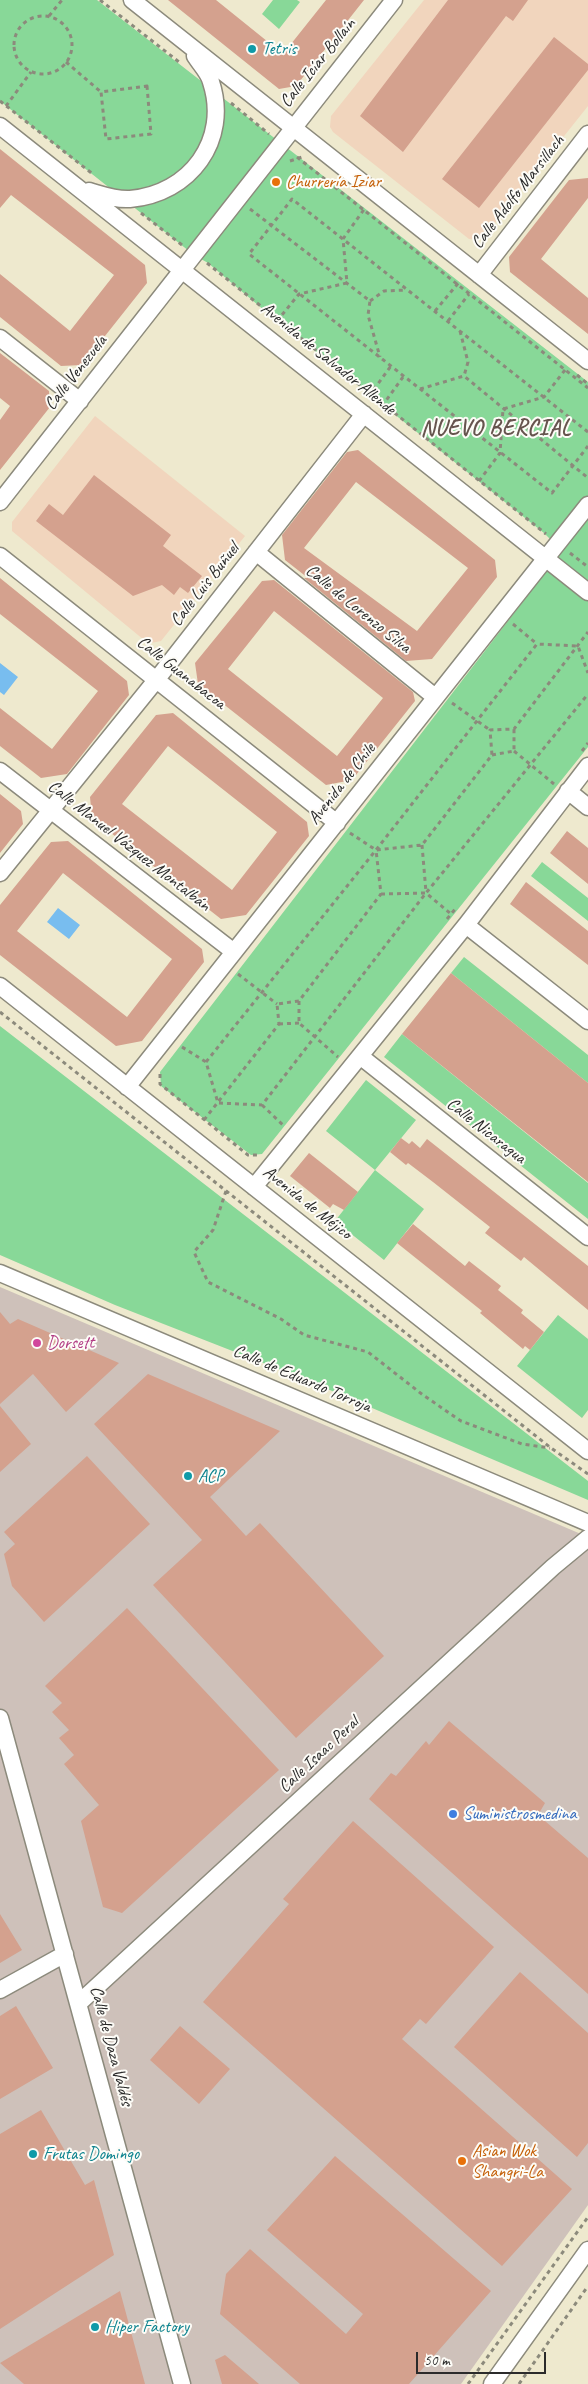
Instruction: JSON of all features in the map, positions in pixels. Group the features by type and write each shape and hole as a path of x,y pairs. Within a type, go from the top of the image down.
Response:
{"street":[{"name":"Avenida de Salvador Allende","path":"132,0 588,361"},
{"name":"Calle Icíar Bollaín","path":"292,127 394,0"},
{"name":"Avenida de Salvador Allende","path":"82,189 110,198 124,199 152,196 172,188 203,158 212,140 216,116 211,81 188,45"},
{"name":"Avenida de Salvador Allende","path":"0,126 183,269 367,402 551,563 588,592"},
{"path":"183,269 204,259 292,127"},
{"name":"Calle Adolfo Marsillach","path":"479,275 585,144"},
{"name":"Calle Venezuela","path":"0,502 183,269"},
{"path":"0,338 80,401"},
{"name":"Calle Luis Buñuel","path":"0,873 157,679 256,552 367,402"},
{"name":"Avenida de Chile","path":"127,1087 234,952 343,828 551,563 560,541 588,505"},
{"name":"Calle de Lorenzo Silva","path":"256,552 440,704"},
{"name":"Calle Guanabacoa","path":"0,556 343,828"},
{"path":"254,1186 352,1053 466,925 561,784 582,762"},
{"name":"Calle Manuel Vázquez Montalbán","path":"0,771 234,952"},
{"path":"561,784 588,807"},
{"path":"466,925 588,1021"},
{"name":"Avenida de Méjico","path":"0,986 588,1451"},
{"name":"Calle Nicaragua","path":"352,1053 588,1236"},
{"name":"Calle de Eduardo Torroja","path":"0,1273 588,1523"},
{"name":"Calle Isaac Peral","path":"79,2003 553,1567 588,1538"},
{"name":"Calle de Daza Valdés","path":"0,1718 182,2384"},
{"path":"0,1990 65,1954"},
{"path":"492,2384 588,2250"}],"path":[{"path":"49,16 62,0"},
{"path":"100,0 182,65"},
{"path":"40,15 49,16 64,24 72,38 72,47 66,62 54,72 38,74 31,72 18,61 13,44 15,36 24,22 40,15"},
{"path":"66,62 101,92 106,139 151,134 147,86 101,92"},
{"path":"6,106 31,72"},
{"path":"212,89 588,384"},
{"path":"0,101 102,182"},
{"path":"283,166 297,157 307,158 458,282"},
{"path":"124,199 204,259 367,402 380,408 448,463"},
{"path":"588,432 292,199 249,254 552,493 588,446"},
{"path":"244,216 256,201"},
{"path":"347,283 343,238 367,206"},
{"path":"250,209 370,301"},
{"path":"435,311 458,282"},
{"path":"276,322 299,294 347,283"},
{"path":"380,358 368,315 370,301 384,291 408,290"},
{"path":"448,321 471,292"},
{"path":"460,331 468,362 464,376"},
{"path":"367,402 391,366"},
{"path":"566,368 588,388"},
{"path":"503,409 544,397 566,368"},
{"path":"380,408 404,376"},
{"path":"420,389 464,376"},
{"path":"464,376 588,478"},
{"path":"367,402 383,404 479,481 560,541 588,567"},
{"path":"479,481 500,453 503,409"},
{"path":"471,481 478,487"},
{"path":"538,534 560,541"},
{"path":"551,563 560,541"},
{"path":"507,630 518,616"},
{"path":"513,623 537,644 578,646"},
{"path":"561,784 530,765 514,751 514,729 588,632"},
{"path":"206,1062 376,850 537,644"},
{"path":"578,646 588,673"},
{"path":"262,1105 426,893 588,694"},
{"path":"440,704 451,702 457,695"},
{"path":"451,702 490,730 514,729"},
{"path":"490,730 492,755"},
{"path":"582,762 588,743"},
{"path":"426,893 422,845 492,755 514,751"},
{"path":"551,789 561,784"},
{"path":"343,828 355,825"},
{"path":"343,828 343,840"},
{"path":"343,828 376,850 422,845"},
{"path":"299,1023 299,1001 382,894 376,850"},
{"path":"382,894 426,893 451,914"},
{"path":"445,922 462,900"},
{"path":"233,981 244,966"},
{"path":"204,1120 279,1024 277,1004 238,974"},
{"path":"277,1004 299,1001"},
{"path":"0,1012 551,1448 588,1474"},
{"path":"279,1024 299,1023 339,1057"},
{"path":"176,1054 187,1040"},
{"path":"182,1047 206,1062 218,1103"},
{"path":"333,1065 339,1057 352,1053"},
{"path":"164,1068 159,1076 160,1084 248,1155 259,1155 264,1152"},
{"path":"218,1103 262,1105 284,1126"},
{"path":"279,1133 290,1119"},
{"path":"226,1190 213,1230 194,1252 208,1282 282,1319 304,1335 368,1352 423,1395 461,1421 522,1444 551,1448"},
{"path":"468,2384 588,2217"},
{"path":"518,2384 588,2286"}],"shaded area":[{"path":"424,0 588,0 588,106 483,238 478,240 469,239 333,132 330,127 331,116"},
{"path":"95,416 245,536 161,641 151,643 144,640 12,531 12,522"},
{"path":"0,1287 588,1537 588,2205 461,2384 0,2384"}],"green space":[{"path":"0,0 97,0 588,382 588,747 262,1154 251,1155 161,1086 160,1072 562,551 544,533 277,321 208,263 194,255 0,101"},
{"path":"273,0 297,0 300,2 279,29 262,14"},
{"path":"542,862 588,898 588,921 531,876"},
{"path":"464,957 588,1055 588,1083 451,973"},
{"path":"0,1026 588,1481 588,1500 304,1379 115,1305 0,1255"},
{"path":"402,1034 588,1183 588,1219 384,1057"},
{"path":"366,1080 416,1120 375,1170 326,1131"},
{"path":"375,1170 424,1209 384,1260 335,1221"},
{"path":"558,1315 588,1339 588,1410 582,1418 517,1366"}],"water":[{"path":"0,663 18,677 4,695 0,692"},
{"path":"58,908 80,925 69,939 47,922"}],"building":[{"name":"Tetris","path":"168,0 216,0 283,54 326,0 364,0 296,86 279,89"},
{"path":"448,0 528,0 513,21 506,16 403,152 360,116"},
{"path":"554,37 588,64 588,70 479,208 442,179"},
{"path":"0,149 145,265 147,283 82,365 61,366 0,317 0,274 70,331 114,275 11,195 0,208"},
{"path":"588,178 588,198 541,259 588,298 588,334 510,272 509,257 569,180"},
{"path":"0,353 49,391 50,407 0,470 0,420 10,406 0,398"},
{"path":"358,450 495,560 497,577 432,659 406,661 304,578 308,578 285,560 282,535 347,452","holes":["356,482 468,568 417,631 304,548"]},
{"path":"94,475 171,535 163,546 202,576 188,593 180,587 174,595 162,585 133,596 36,521 49,504 63,515"},
{"path":"0,578 127,681 129,695 67,774 41,778 0,746 0,708 52,749 98,691 0,614"},
{"path":"274,580 413,692 415,701 352,780 326,785 198,684 195,663 262,581","holes":["274,611 383,698 337,756 228,669"]},
{"path":"173,713 307,822 309,836 246,915 221,919 92,818 90,797 156,715","holes":["168,746 277,832 232,890 122,804"]},
{"path":"0,794 21,811 23,824 0,853"},
{"path":"567,831 588,848 588,884 550,853"},
{"path":"68,841 202,949 204,962 142,1041 116,1046 0,955 0,905 51,842","holes":["63,873 172,959 127,1017 17,931"]},
{"path":"526,882 588,931 588,965 510,904"},
{"path":"451,973 588,1083 588,1182 402,1034"},
{"path":"401,1138 409,1144 412,1141 420,1148 427,1139 588,1266 588,1310 524,1257 521,1261 485,1233 490,1227 408,1163 406,1165 390,1152"},
{"path":"309,1153 358,1192 344,1210 333,1204 330,1208 290,1176"},
{"path":"413,1224 465,1266 469,1261 501,1286 498,1290 523,1310 521,1313 544,1332 530,1350 525,1346 523,1349 480,1313 482,1311 397,1243"},
{"name":"Dorsett","path":"0,1312 10,1324 18,1319 119,1363 66,1412 33,1374 0,1404"},
{"path":"148,1374 280,1431 210,1497 246,1536 260,1523 384,1656 296,1738 153,1585 202,1540 94,1424"},
{"path":"0,1406 31,1444 0,1472"},
{"path":"87,1456 150,1524 44,1622 12,1586 4,1554 15,1544 4,1532"},
{"path":"127,1608 279,1770 122,1913 103,1907 81,1821 99,1805 64,1764 74,1755 59,1738 69,1730 52,1712 62,1703 45,1686"},
{"path":"449,1721 545,1803 538,1815 588,1858 588,1994 369,1799 391,1773 396,1776 426,1741 429,1745"},
{"path":"353,1821 494,1947 426,2024 420,2019 402,2039 572,2189 502,2266 203,2002 289,1904 283,1899"},
{"path":"0,1914 22,1950 0,1963"},
{"path":"520,1972 588,2033 588,2143 577,2157 454,2047"},
{"path":"16,2006 53,2068 0,2099 0,2016"},
{"path":"180,2026 230,2069 199,2104 150,2060"},
{"path":"41,2110 85,2185 94,2180 114,2255 0,2329 0,2134"},
{"path":"335,2156 491,2291 409,2384 300,2384 220,2314 226,2274 250,2249 346,2334 363,2314 267,2230"},
{"name":"Hiper Factory","path":"120,2291 145,2384 24,2384 0,2363"},
{"path":"225,2355 259,2384 222,2384 215,2360"}],"place":[{"name":"Tetris","path":"252,49"},
{"name":"Churrería Iziar","path":"276,182"},
{"name":"Dorsett","path":"37,1343"},
{"name":"ACP","path":"188,1476"},
{"name":"Suministrosmedina","path":"453,1814"},
{"name":"Frutas Domingo","path":"33,2154"},
{"name":"Asian Wok Shangri-La","path":"462,2161"},
{"name":"Hiper Factory","path":"95,2327"}],"district":[{"name":"NUEVO BERCIAL","path":"496,429"}]}
